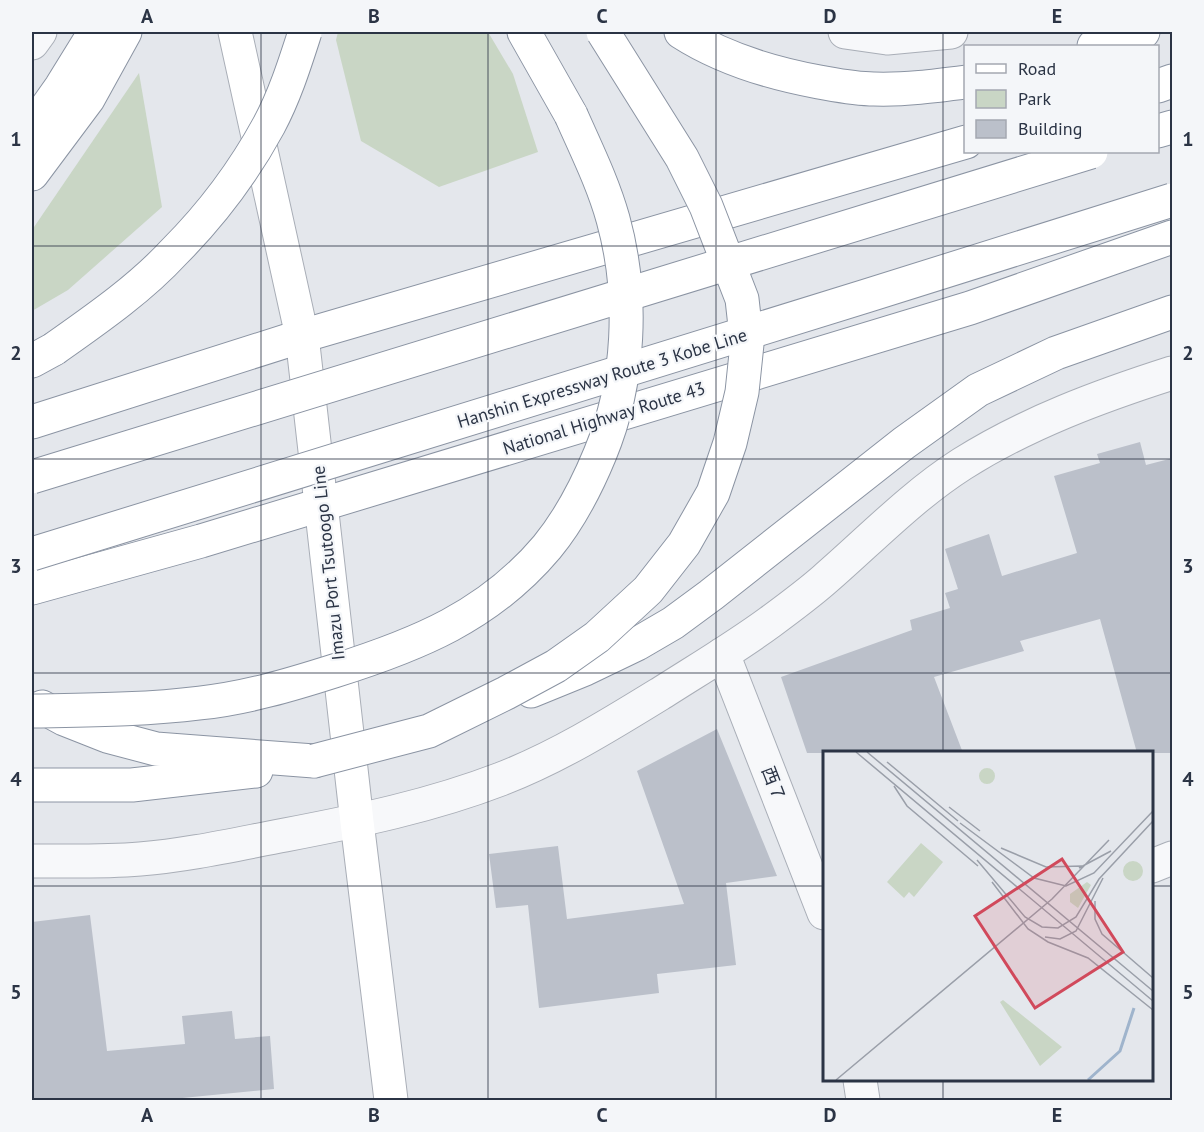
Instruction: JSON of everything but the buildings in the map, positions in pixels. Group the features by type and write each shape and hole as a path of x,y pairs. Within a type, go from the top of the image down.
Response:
{"main road":[{"path":"32,128 96,32"},
{"path":"32,174 88,99 125,32"},
{"name":"Imazu Port Tsutoogo Line","path":"235,32 302,336 391,1101"},
{"path":"32,361 54,349 95,320 135,288 174,253 211,211 242,169 269,124 292,73 305,32"},
{"path":"32,711 141,709 202,703 257,694 364,662 417,642 473,612 502,592 525,571 564,525 590,478 617,406 624,359 626,319 624,287 613,218 596,171 571,115 524,32"},
{"path":"429,730 556,666 597,637 648,590 684,544 712,493 730,444 742,392 747,344 742,299 706,206 682,158 603,32"},
{"path":"681,32 737,61 784,75 831,84 873,89 964,82"},
{"path":"1098,45 1143,32"},
{"path":"32,422 302,336 964,143"},
{"path":"32,477 1088,153"},
{"name":"Hanshin Expressway Route 3 Kobe Line","path":"32,554 1173,200"},
{"name":"National Highway Route 43","path":"32,588 201,542 970,308 1173,237"},
{"path":"32,785 132,785 255,771 314,761 429,730 523,695 585,669 637,644 673,623 903,443 978,390 1056,353 1173,312"},
{"path":"32,700 64,719 86,728 156,749 314,761"}],"street":[{"path":"32,43 40,32"},
{"path":"845,32 887,38 951,32"},
{"path":"32,861 140,859 211,850 357,822 431,803 502,779 562,751 609,725 723,654 825,579 922,493 962,464 1024,429 1089,402 1173,373"},
{"name":"西７","path":"723,654 823,908"},
{"path":"1153,866 1173,858"},
{"path":"860,1081 863,1101"}],"green space":[{"path":"338,32 488,32 513,74 538,152 439,187 361,141 336,40"},
{"path":"139,73 162,207 68,290 32,311 32,230"}]}
